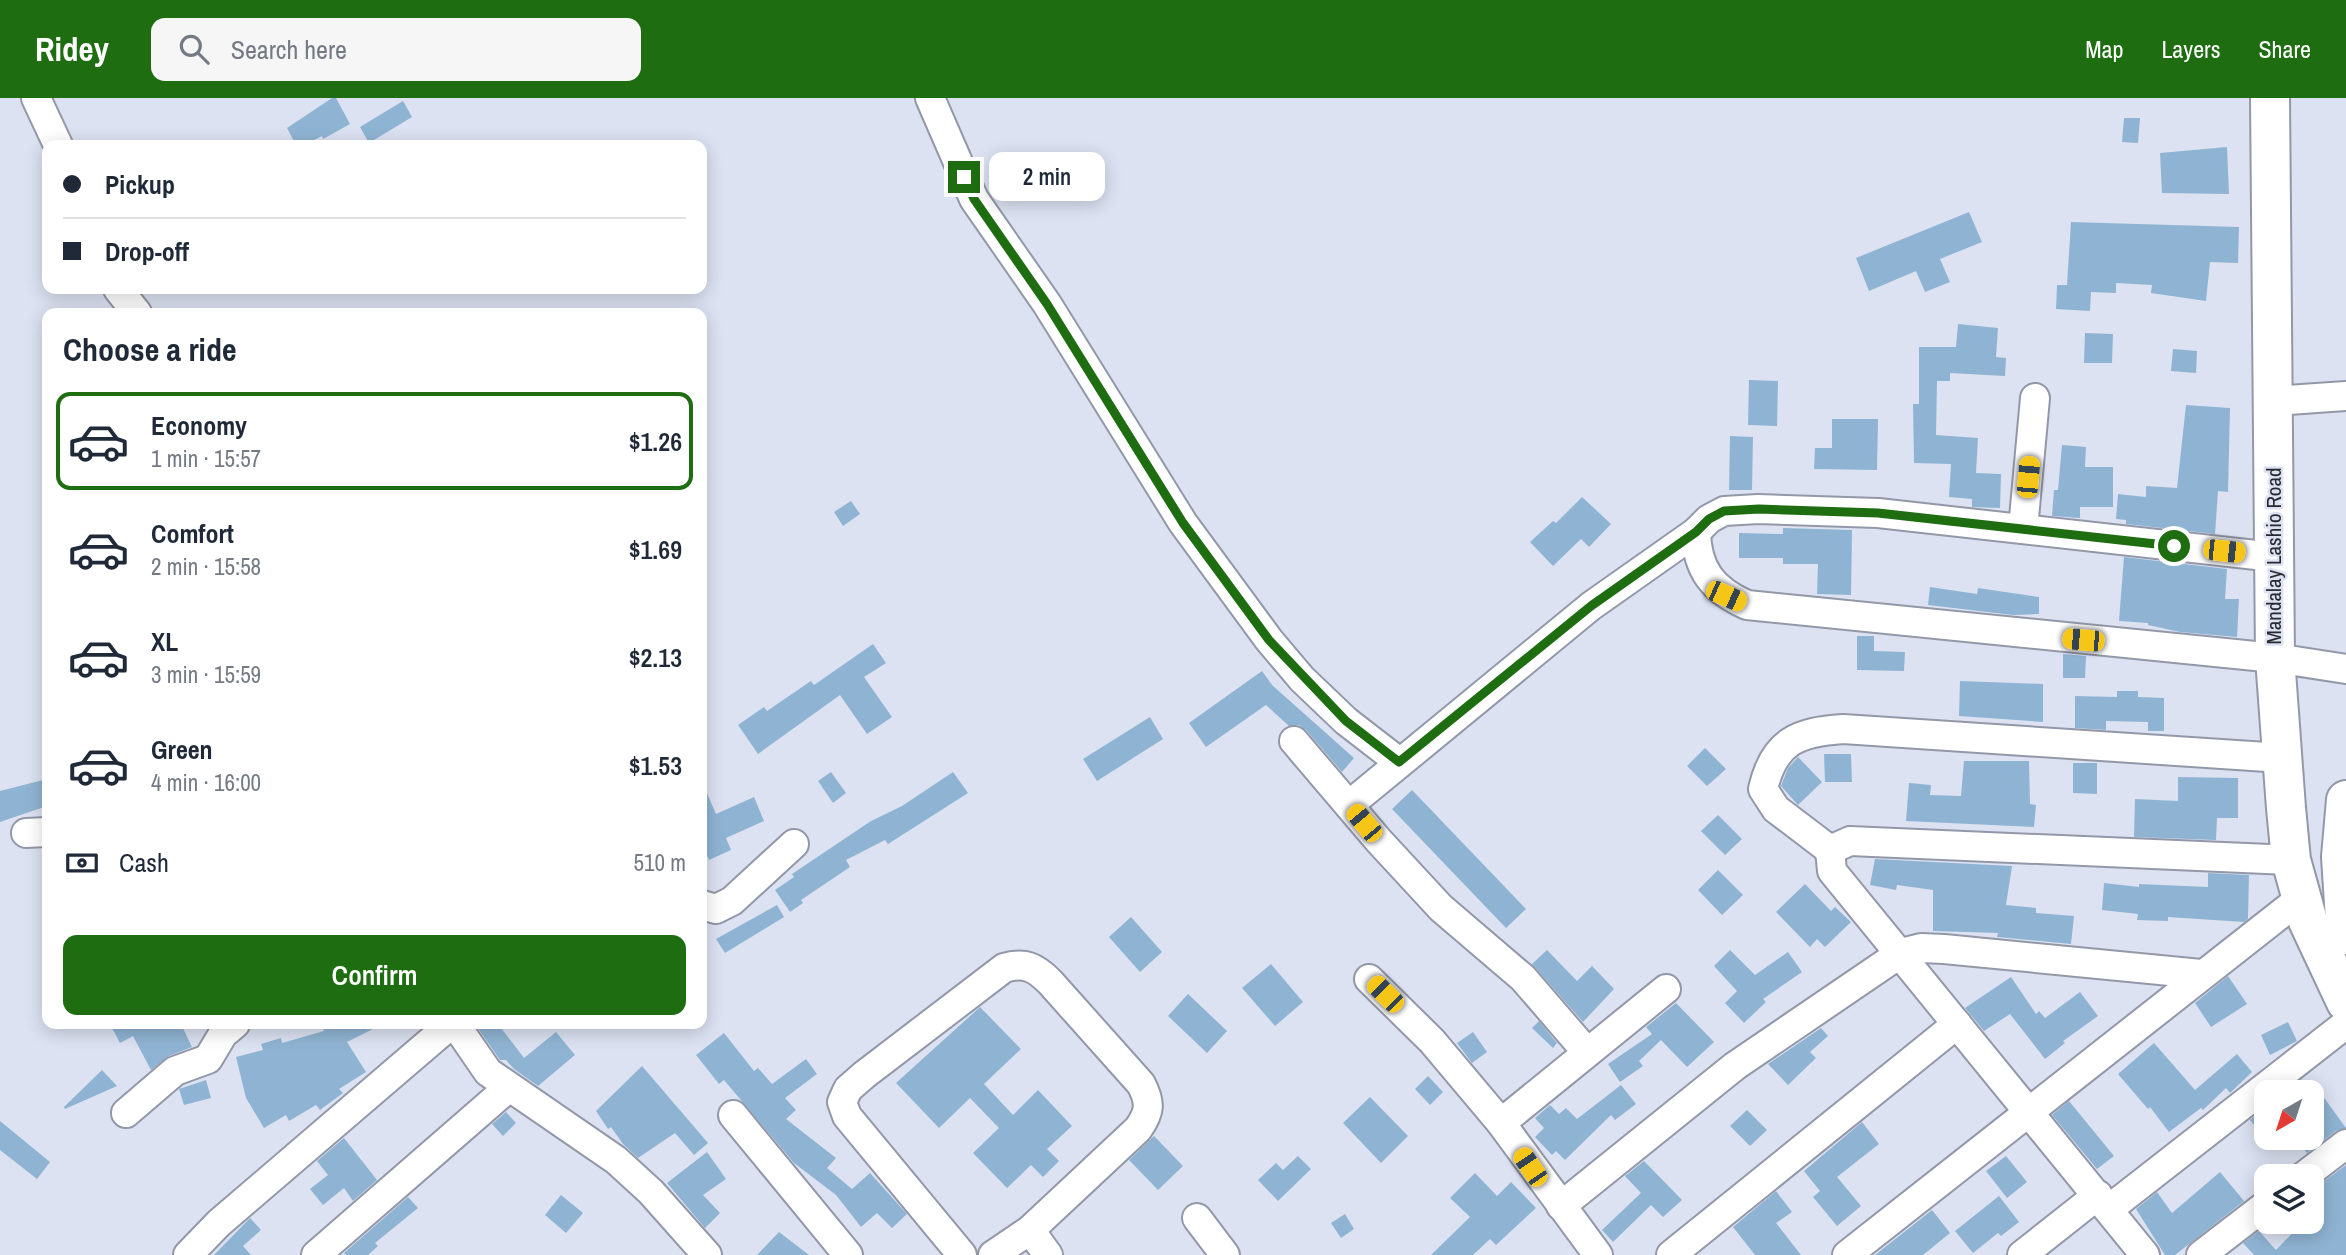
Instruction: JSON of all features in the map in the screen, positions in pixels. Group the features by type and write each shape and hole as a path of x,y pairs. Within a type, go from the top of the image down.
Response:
{"highway":[{"name":"Mandalay Lashio Road","path":"2270,98 2275,658 2282,758 2291,860 2308,921 2346,1002"},
{"path":"2346,800 2346,935"}],"street":[{"path":"930,98 974,199 1047,304 1183,523 1269,640 1302,679 1346,721 1399,762"},
{"path":"46,102 57,140"},
{"path":"122,294 133,308"},
{"path":"2273,401 2346,396"},
{"path":"2023,529 2035,398"},
{"path":"1349,805 1591,606 1696,532 1709,519 1724,511 1759,509 1878,513 2274,557"},
{"path":"1696,532 1702,568 1712,585 1726,596 1748,605 2275,658 2346,669"},
{"path":"2145,1255 1832,871 1830,850 1776,809 1763,789 1768,768 1783,748 1807,732 1843,729 2282,758"},
{"path":"1294,741 1441,908 1523,978 1586,1051"},
{"path":"1830,850 1850,841 2291,860"},
{"path":"707,906 716,909 732,901 794,844"},
{"path":"1847,1255 2301,898"},
{"path":"1560,1206 1735,1066 1901,953 1921,948 1944,949 2201,974"},
{"path":"962,1255 847,1116 842,1102 848,1089 864,1075 1004,968 1019,964 1036,968 1050,982 1141,1084 1149,1099 1148,1113 1138,1129 1015,1246"},
{"path":"1369,978 1432,1041 1501,1123 1598,1255"},
{"path":"1501,1123 1586,1051 1666,989"},
{"path":"1671,1255 1957,1024"},
{"path":"2022,1255 2104,1202 2346,1024"},
{"path":"126,1113 175,1071 208,1059 229,1029"},
{"path":"188,1255 219,1223 447,1029"},
{"path":"457,1029 488,1072 616,1160 651,1192 708,1255"},
{"path":"316,1255 509,1088"},
{"path":"733,1115 848,1255"},
{"path":"2320,1164 2346,1144"},
{"path":"2201,1255 2254,1214"},
{"path":"1197,1218 1225,1255"},
{"path":"1015,1246 1048,1255"}],"building":[{"path":"332,98 336,98 350,124 323,139 322,136 314,140 293,140 287,128"},
{"path":"403,101 412,117 374,140 367,140 360,127"},
{"path":"2124,118 2140,118 2138,143 2122,142"},
{"path":"2227,147 2229,194 2162,193 2160,153"},
{"path":"1969,212 1982,242 1940,259 1950,282 1925,292 1916,271 1869,291 1856,258"},
{"path":"2071,222 2239,227 2238,263 2210,262 2206,301 2151,293 2152,285 2116,283 2116,293 2091,292 2090,311 2056,309 2057,285 2067,285"},
{"path":"1958,324 1998,328 1996,357 2006,358 2005,376 1950,373 1950,381 1937,381 1936,435 1978,438 1976,473 2001,474 2000,508 1972,507 1972,499 1949,497 1951,464 1914,463 1913,404 1919,404 1919,347 1956,347"},
{"path":"2085,333 2113,334 2112,363 2084,363"},
{"path":"2173,349 2197,351 2196,373 2171,371"},
{"path":"1749,380 1778,381 1777,426 1748,425"},
{"path":"2186,405 2230,408 2228,492 2218,491 2215,534 2126,524 2126,520 2116,519 2118,494 2146,497 2146,486 2177,488"},
{"path":"1832,419 1878,419 1877,470 1814,469 1815,448 1832,448"},
{"path":"1730,436 1753,437 1752,490 1729,490"},
{"path":"2062,445 2086,447 2085,467 2113,467 2113,507 2080,507 2080,518 2052,516 2054,490 2058,490"},
{"path":"1582,497 1611,524 1589,547 1581,539 1553,566 1530,542 1553,521 1556,523"},
{"path":"851,501 860,514 843,526 834,512"},
{"path":"1783,528 1852,530 1851,595 1817,594 1818,564 1783,564 1783,558 1739,558 1739,533 1783,534"},
{"path":"2124,557 2227,569 2225,599 2239,599 2237,637 2180,632 2148,623 2119,621"},
{"path":"1930,587 1977,594 1978,588 2039,597 2039,614 2013,615 1928,605"},
{"path":"1857,636 1874,636 1874,651 1905,652 1904,671 1857,670"},
{"path":"873,644 886,663 864,677 892,717 867,734 840,695 758,754 738,725 764,707 767,711 811,681 814,685"},
{"path":"2063,654 2086,656 2085,678 2063,678"},
{"path":"1262,671 1272,685 1354,758 1342,772 1306,730 1299,725 1289,726 1266,705 1206,747 1189,723"},
{"path":"1960,681 2043,684 2043,722 1959,716"},
{"path":"2117,691 2138,691 2138,697 2164,698 2164,731 2148,731 2148,722 2106,721 2106,730 2075,728 2075,696 2117,697"},
{"path":"1150,717 1163,739 1097,781 1083,759"},
{"path":"1705,748 1726,769 1707,786 1687,766"},
{"path":"1824,754 1851,754 1852,782 1825,782"},
{"path":"1798,757 1822,782 1798,805 1781,786 1788,768"},
{"path":"1964,761 2029,761 2030,804 2036,805 2034,827 1906,821 1909,783 1931,785 1930,795 1961,796"},
{"path":"2073,763 2097,763 2097,794 2073,793"},
{"path":"831,772 846,793 833,803 818,781"},
{"path":"953,772 968,793 888,844 885,840 846,860 850,867 801,900 803,903 790,912 775,890 794,877 792,874 871,821 902,806"},
{"path":"2178,777 2238,778 2238,818 2217,818 2216,840 2134,837 2135,799 2178,801"},
{"path":"42,780 42,808 0,822 0,791"},
{"path":"1412,790 1526,909 1506,928 1392,809"},
{"path":"707,793 716,814 754,797 764,821 726,838 731,850 709,860"},
{"path":"1718,815 1742,839 1725,855 1701,831"},
{"path":"1875,859 2012,866 2006,905 2036,908 2036,913 2074,916 2071,944 1997,937 1998,933 1933,931 1933,890 1897,885 1896,890 1870,885"},
{"path":"1718,870 1743,895 1722,915 1698,890"},
{"path":"2208,873 2249,875 2248,919 2244,922 2168,917 2168,921 2137,920 2138,914 2102,910 2104,883 2139,887 2139,884 2208,887"},
{"path":"1805,884 1831,911 1835,907 1851,922 1825,947 1817,939 1810,947 1776,912"},
{"path":"777,905 784,917 725,953 716,939"},
{"path":"1131,917 1162,952 1140,972 1109,937"},
{"path":"1547,950 1577,981 1592,966 1614,989 1583,1022 1532,964"},
{"path":"1730,950 1755,975 1788,952 1802,972 1763,999 1766,1002 1744,1023 1725,1003 1737,991 1714,966"},
{"path":"1271,964 1303,1002 1275,1026 1242,988"},
{"path":"2228,976 2247,1004 2211,1027 2195,1003"},
{"path":"2011,977 2036,1014 2039,1011 2045,1018 2080,992 2098,1016 2063,1041 2065,1043 2045,1059 2010,1014 1984,1031 1965,1008"},
{"path":"1188,994 1227,1031 1207,1053 1168,1016"},
{"path":"1676,1003 1714,1042 1687,1067 1661,1040 1639,1061 1643,1066 1620,1082 1608,1064 1652,1034 1646,1027"},
{"path":"980,1007 1021,1049 984,1084 1013,1115 1038,1090 1072,1126 1047,1149 1059,1161 1043,1177 1031,1165 1007,1188 973,1153 999,1128 970,1098 939,1128 896,1083"},
{"path":"1539,1021 1557,1043 1553,1048 1532,1028"},
{"path":"2288,1022 2297,1041 2270,1055 2261,1035"},
{"path":"1821,1028 1828,1036 1810,1052 1816,1058 1788,1085 1768,1064"},
{"path":"113,1029 183,1029 192,1047 169,1056 151,1070 133,1036 120,1043"},
{"path":"323,1029 373,1029 347,1042 366,1072 339,1089 343,1093 320,1110 316,1105 289,1121 286,1115 264,1128 246,1098 236,1057 263,1050 261,1044 281,1038 282,1043 324,1031"},
{"path":"478,1029 502,1029 524,1058 556,1032 575,1055 538,1086 506,1060 500,1060"},
{"path":"1473,1032 1487,1052 1472,1063 1457,1043"},
{"path":"724,1033 754,1071 758,1068 772,1084 806,1059 817,1074 785,1098 796,1110 786,1119 836,1158 827,1168 852,1189 870,1173 907,1214 892,1228 877,1213 861,1227 836,1195 794,1163 724,1080 719,1084 696,1055"},
{"path":"2154,1043 2195,1090 2237,1054 2252,1072 2230,1093 2226,1088 2203,1110 2201,1108 2169,1132 2150,1107 2148,1109 2118,1074"},
{"path":"642,1066 708,1143 694,1155 675,1133 638,1158 623,1144 611,1127 608,1129 596,1111"},
{"path":"102,1070 117,1086 65,1109 64,1107"},
{"path":"1428,1076 1443,1092 1430,1105 1415,1089"},
{"path":"206,1080 211,1098 184,1105 179,1089"},
{"path":"1621,1085 1636,1104 1615,1120 1611,1115 1565,1160 1556,1151 1552,1155 1535,1137 1544,1128 1535,1118 1550,1105 1559,1114 1566,1108 1577,1119"},
{"path":"1370,1097 1408,1136 1381,1163 1343,1123"},
{"path":"2324,1098 2346,1128 2336,1131 2324,1140"},
{"path":"2069,1101 2114,1156 2097,1169 2052,1115"},
{"path":"1747,1110 1767,1130 1750,1146 1730,1126"},
{"path":"506,1112 516,1123 503,1136 492,1124"},
{"path":"0,1121 50,1162 37,1179 0,1150"},
{"path":"1862,1122 1879,1144 1837,1177 1861,1206 1837,1226 1813,1197 1820,1191 1804,1171"},
{"path":"1154,1136 1183,1166 1158,1190 1129,1160"},
{"path":"344,1138 377,1180 353,1201 344,1188 323,1205 310,1189 328,1175 317,1161"},
{"path":"707,1152 726,1179 703,1195 720,1213 705,1228 667,1183"},
{"path":"1298,1156 1311,1169 1278,1201 1258,1180 1276,1163 1283,1170"},
{"path":"2006,1156 2027,1182 2007,1198 1986,1171"},
{"path":"1644,1161 1682,1200 1663,1217 1651,1205 1613,1242 1602,1230 1641,1193 1625,1176"},
{"path":"2346,1165 2346,1255 2254,1255 2243,1243 2255,1234 2262,1234 2276,1250 2291,1234 2324,1234 2324,1181"},
{"path":"2220,1172 2244,1201 2175,1255 2165,1255 2136,1209 2157,1192 2172,1213"},
{"path":"1475,1173 1497,1196 1511,1182 1536,1208 1496,1245 1490,1239 1473,1255 1431,1255 1470,1217 1450,1198"},
{"path":"1776,1191 1792,1212 1776,1223 1801,1255 1755,1255 1733,1227"},
{"path":"561,1195 583,1213 566,1233 545,1215"},
{"path":"1999,1196 2019,1222 2001,1236 1998,1233 1973,1253 1955,1231"},
{"path":"408,1197 418,1208 375,1243 378,1246 368,1255 344,1253"},
{"path":"1932,1210 1950,1233 1923,1255 1875,1255"},
{"path":"1345,1214 1354,1229 1341,1238 1331,1223"},
{"path":"250,1218 261,1230 243,1246 251,1255 214,1255"},
{"path":"779,1232 809,1255 757,1255"}],"route":[{"path":"964,177 974,199 1047,304 1102,397 1183,523 1269,640 1302,679 1346,721 1399,762 1591,606 1696,532 1709,519 1724,511 1759,509 1878,513 2174,546"}]}
